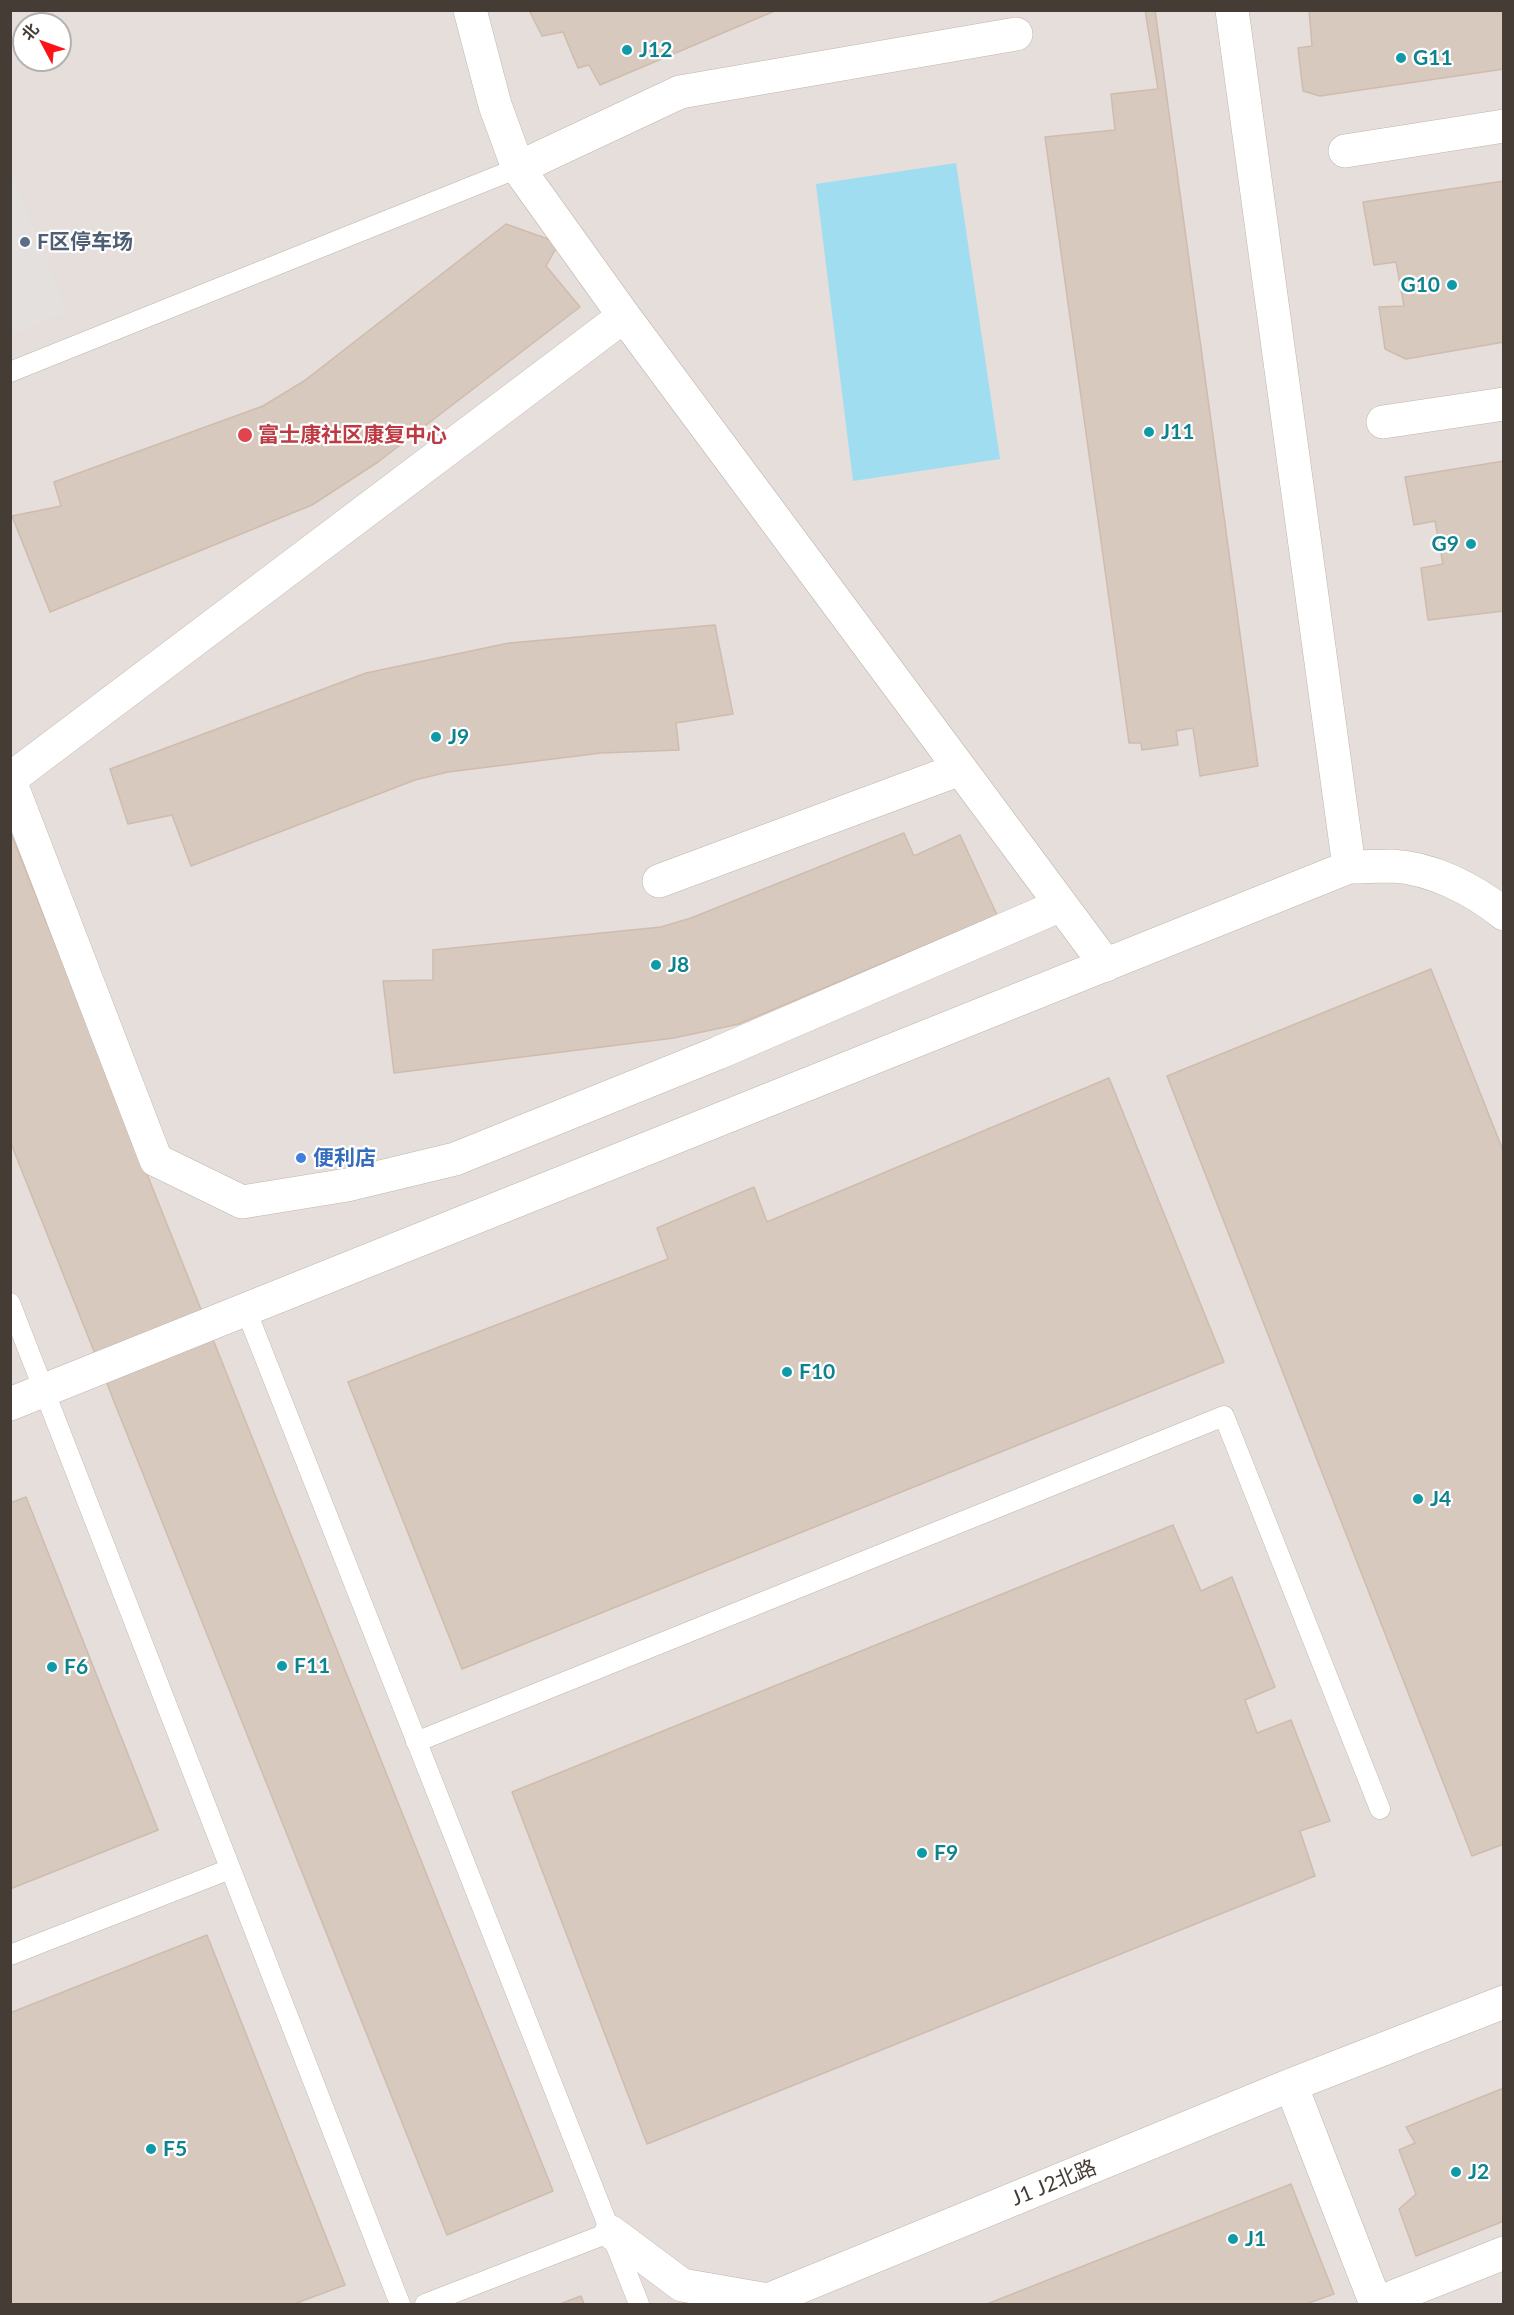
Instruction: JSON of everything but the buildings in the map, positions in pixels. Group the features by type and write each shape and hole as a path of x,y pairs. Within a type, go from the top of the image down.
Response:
{"street":[{"path":"470,10 495,105 519,168 624,316 1106,965"},
{"path":"1232,10 1349,867"},
{"path":"519,168 680,92 1016,34"},
{"path":"1345,151 1503,126"},
{"path":"624,316 10,780 156,1160 242,1202 347,1185 455,1159 718,1053 1061,905"},
{"path":"1383,422 1503,404"},
{"path":"659,881 960,769"},
{"path":"10,1404 1349,867 1394,866 1425,873 1457,883 1503,914"},
{"name":"J1 J2北路","path":"610,2232 682,2285 768,2300 1291,2085 1503,2002"},
{"path":"1291,2085 1375,2304 1503,2253"}],"lane":[{"path":"10,372 519,168"},
{"path":"10,1303 400,2304"},
{"path":"246,1310 639,2304"},
{"path":"416,1742 1224,1416 1380,1809"},
{"path":"10,1955 230,1869"},
{"path":"425,2304 610,2232"}],"shaded area":[{"path":"11,11 1503,11 1503,2304 11,2304"},
{"name":"F区停车场","path":"11,171 68,312 10,335"}],"water":[{"path":"956,163 1000,459 853,481 816,184"}],"place":[{"name":"J12","path":"627,50"},
{"name":"G11","path":"1401,58"},
{"name":"F区停车场","path":"25,242"},
{"name":"G10","path":"1452,285"},
{"name":"J11","path":"1149,432"},
{"name":"富士康社区康复中心","path":"245,435"},
{"name":"G9","path":"1471,544"},
{"name":"J9","path":"436,737"},
{"name":"J8","path":"656,965"},
{"name":"便利店","path":"301,1158"},
{"name":"F10","path":"787,1372"},
{"name":"J4","path":"1418,1499"},
{"name":"F11","path":"282,1666"},
{"name":"F6","path":"52,1667"},
{"name":"F9","path":"922,1853"},
{"name":"F5","path":"151,2149"},
{"name":"J2","path":"1456,2172"},
{"name":"J1","path":"1233,2239"}]}
